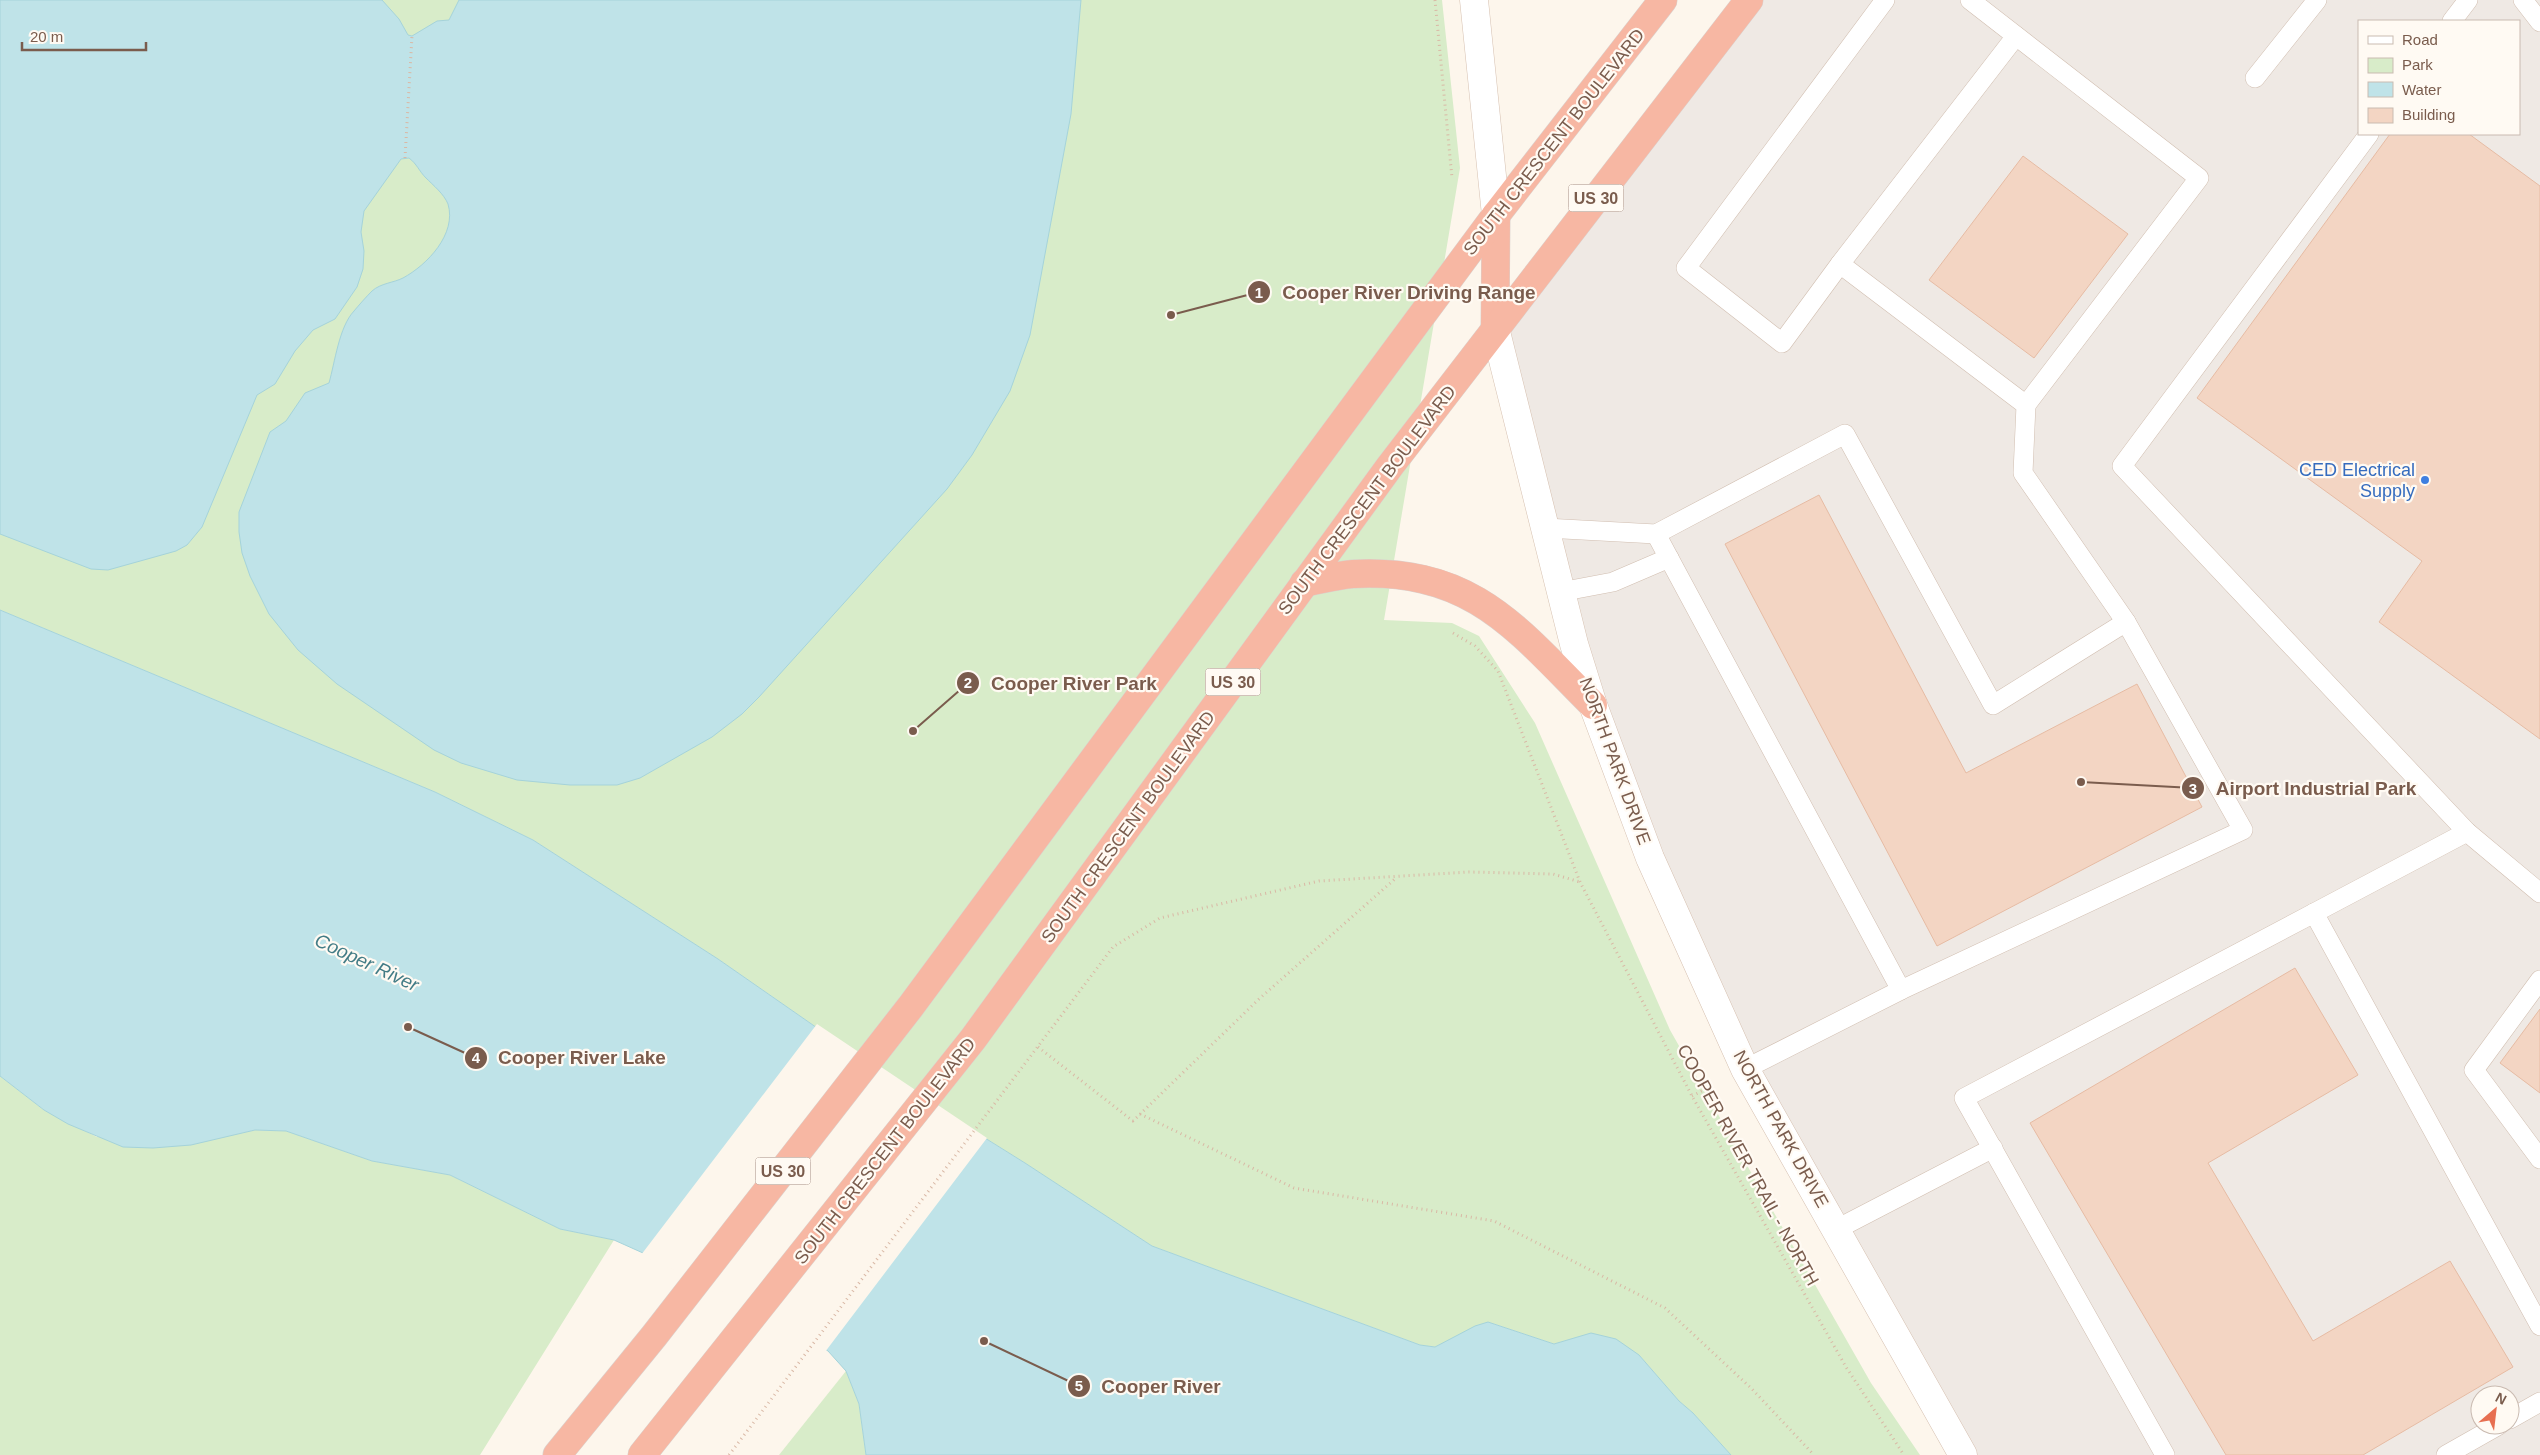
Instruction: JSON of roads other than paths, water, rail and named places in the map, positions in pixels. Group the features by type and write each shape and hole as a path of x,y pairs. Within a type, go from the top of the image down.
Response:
{"highway":[{"name":"SOUTH CRESCENT BOULEVARD","path":"557,1455 654,1336 911,1006 1496,215 1663,0"},
{"name":"SOUTH CRESCENT BOULEVARD","path":"642,1455 716,1365 973,1039 1304,583 1495,328 1749,0"},
{"name":"NORTH PARK DRIVE","path":"1495,328 1496,215"},
{"path":"1304,583 1352,574 1421,577 1468,594 1493,608 1514,626 1593,705"}],"street":[{"name":"NORTH PARK DRIVE","path":"1474,0 1496,215"},
{"name":"NORTH PARK DRIVE","path":"1495,328 1574,644 1593,705 1650,858 1745,1068 1963,1455"}],"lane":[{"path":"1885,0 1686,268 1782,343 1840,264 2016,36"},
{"path":"1745,1068 1901,990 2243,830 2126,622 2023,473 2026,405 2200,178 1970,0"},
{"path":"2453,20 2468,0"},
{"path":"2523,0 2540,22"},
{"path":"2255,78 2308,4"},
{"path":"2368,135 2122,466 2467,832 2540,893"},
{"path":"1840,264 2026,405"},
{"path":"1544,528 1656,534 1846,434 1993,705 2126,622"},
{"path":"1656,534 1901,990"},
{"path":"1560,592 1613,582 1670,558"},
{"path":"2166,1455 1964,1098 2467,832"},
{"path":"2314,913 2540,1326"},
{"path":"2540,980 2474,1070 2540,1159"},
{"path":"1835,1230 1993,1148"},
{"path":"2520,1413 2540,1402"},
{"path":"2446,1455 2481,1435"}],"water":[{"path":"0,0 382,0 399,19 408,35 412,36 437,21 449,20 459,0 1081,0 1071,114 1030,335 1010,391 972,455 947,489 759,697 742,714 712,737 640,778 617,785 570,785 517,780 461,763 434,750 337,684 298,650 269,614 250,576 242,553 239,532 239,512 270,432 286,421 305,393 329,383 338,345 345,326 365,298 376,288 403,278 412,272 430,257 438,247 444,237 450,215 446,200 412,160 409,158 401,159 364,211 361,232 364,251 363,269 357,287 335,319 313,330 295,351 275,384 257,395 202,527 187,545 176,551 108,570 91,569 0,534"},
{"path":"0,610 435,792 533,840 718,959 892,1080 1025,1163 1152,1246 1420,1345 1435,1347 1475,1326 1488,1322 1554,1344 1591,1333 1616,1339 1639,1355 1679,1401 1693,1413 1731,1455 866,1455 859,1404 846,1371 828,1351 768,1309 614,1240 560,1229 450,1175 372,1161 286,1131 255,1130 191,1145 153,1148 123,1147 68,1124 44,1110 0,1076"}],"place":[{"name":"Cooper River Driving Range","path":"1171,315"},
{"name":"CED Electrical Supply","path":"2425,480"},
{"name":"Cooper River Park","path":"913,731"},
{"name":"Airport Industrial Park","path":"2081,782"},
{"name":"Cooper River Lake","path":"408,1027"},
{"name":"Cooper River","path":"984,1341"}]}
